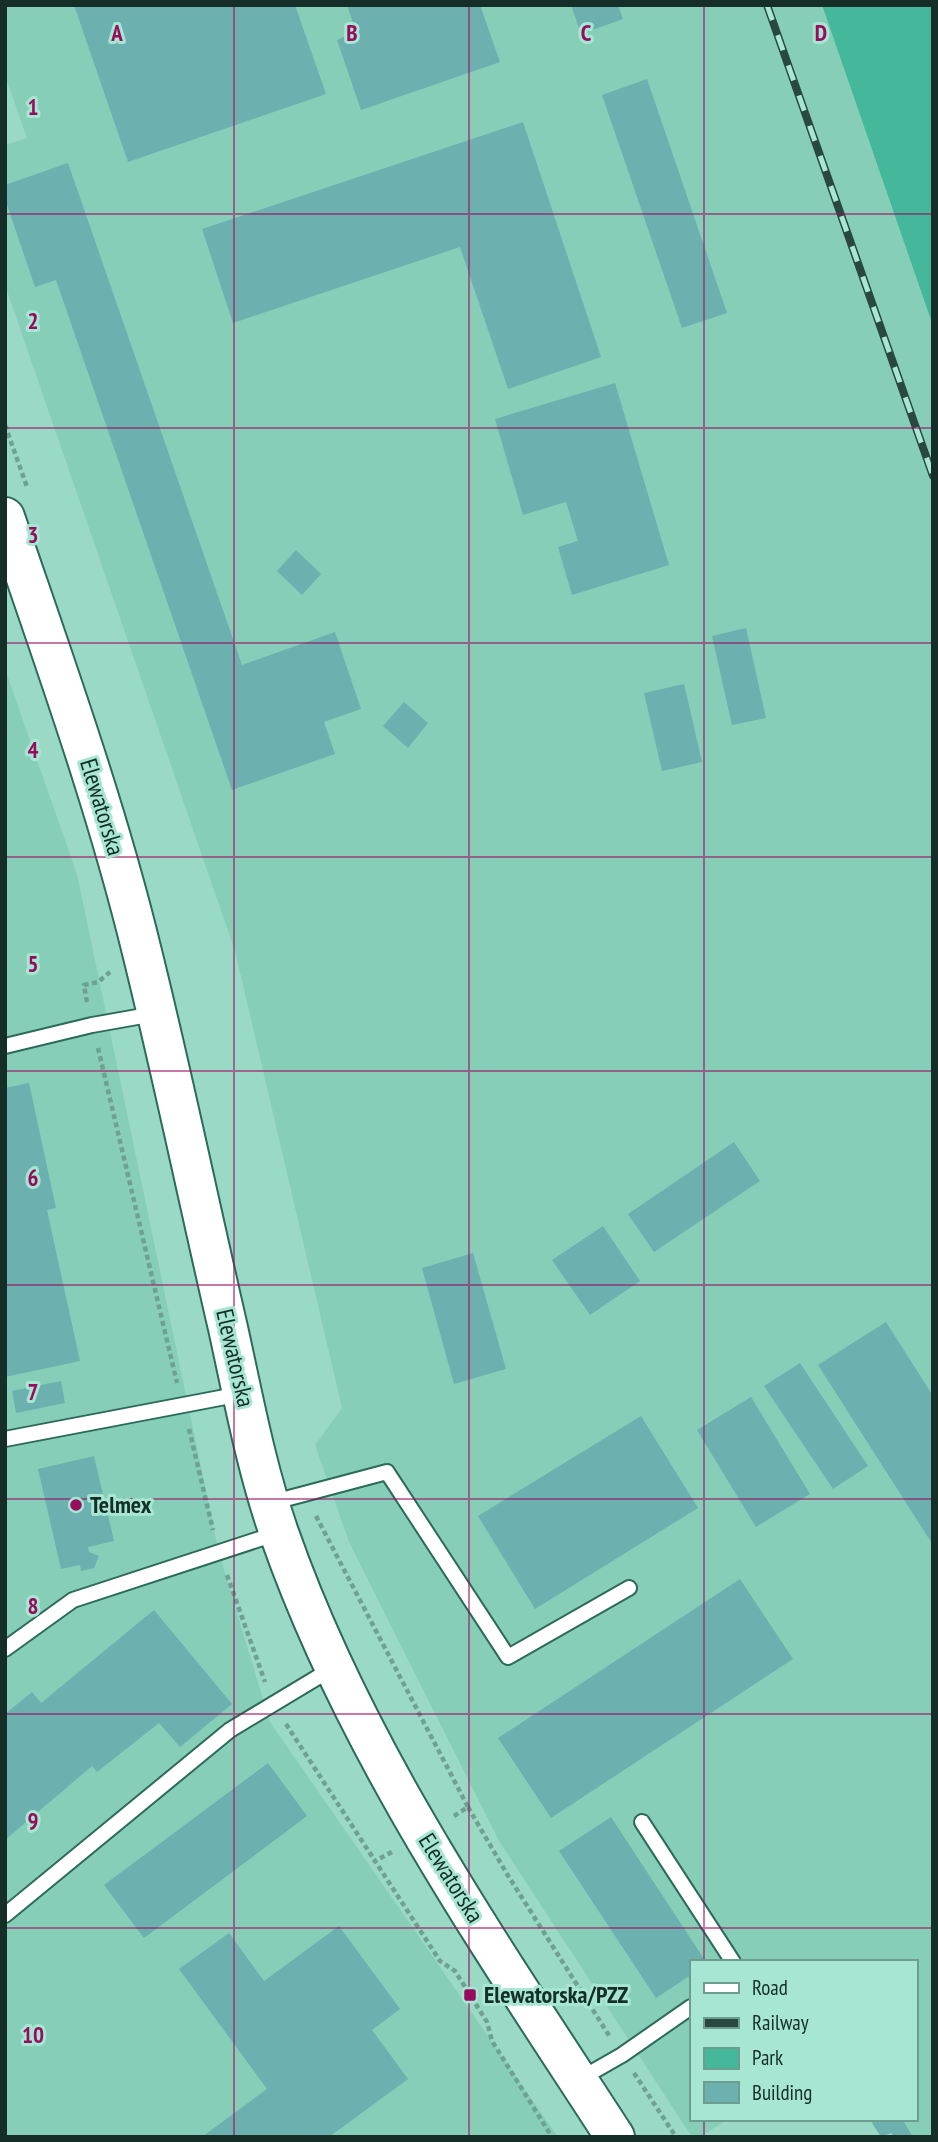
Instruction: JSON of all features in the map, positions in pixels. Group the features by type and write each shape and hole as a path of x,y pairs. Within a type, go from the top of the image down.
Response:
{"street":[{"name":"Elewatorska","path":"5,517 102,801 157,1014 243,1394 275,1518 333,1668 405,1804 615,2137"}],"lane":[{"path":"5,1046 92,1025 157,1014"},
{"path":"5,1439 243,1394"},
{"path":"5,1649 73,1600 387,1472 508,1657 629,1587"},
{"path":"5,1915 230,1730 333,1668"},
{"path":"642,1822 732,1960"},
{"path":"579,2080 622,2055 690,2008"}],"path":[{"path":"468,1807 507,1874 676,2137"}],"shaded area":[{"path":"5,5 822,5 933,326 933,2137 900,2137 897,2121 917,2121 917,1960 690,1960 690,2121 726,2121 699,2137 692,2137 499,1841 349,1542 315,1445 342,1408 235,951 5,285 5,145 27,138 5,75"},
{"path":"5,669 77,874 219,1553 270,1722 558,2137 5,2137"}],"green space":[{"path":"822,5 933,5 933,326"}],"building":[{"path":"74,5 295,5 326,94 128,162"},
{"path":"347,5 480,5 500,62 361,110 337,40 356,32"},
{"path":"571,5 618,5 623,19 581,34"},
{"path":"647,79 727,313 682,328 602,95"},
{"path":"523,122 601,357 508,389 460,247 233,323 202,229"},
{"path":"68,163 242,665 335,632 361,709 324,722 335,754 232,790 56,280 35,287 5,199 5,185"},
{"path":"615,383 669,565 572,595 558,547 578,541 566,502 523,515 495,419"},
{"path":"296,550 321,574 302,595 277,571"},
{"path":"746,628 766,718 732,725 712,636"},
{"path":"684,684 702,762 662,771 644,693"},
{"path":"404,702 428,723 408,748 383,726"},
{"path":"29,1083 56,1208 47,1210 80,1361 5,1377 5,1088"},
{"path":"734,1142 760,1181 654,1252 628,1214"},
{"path":"603,1226 640,1281 590,1315 552,1260"},
{"path":"473,1253 506,1369 454,1384 422,1268"},
{"path":"886,1322 933,1396 933,1545 818,1365"},
{"path":"800,1363 868,1466 833,1489 764,1386"},
{"path":"61,1381 65,1403 16,1413 12,1391"},
{"path":"751,1397 810,1494 756,1527 697,1430"},
{"path":"641,1416 698,1508 535,1609 478,1516"},
{"name":"Telmex","path":"94,1456 114,1541 88,1547 89,1552 99,1556 94,1568 81,1571 80,1565 61,1569 38,1469"},
{"path":"740,1579 793,1659 551,1818 498,1738"},
{"path":"154,1610 232,1704 180,1747 159,1723 97,1772 92,1766 5,1840 5,1714 32,1692 41,1703"},
{"path":"268,1763 307,1816 144,1938 104,1885"},
{"path":"611,1817 705,1960 690,1960 690,1976 656,1998 559,1851"},
{"path":"339,1926 400,2009 372,2030 408,2079 329,2137 202,2137 267,2089 179,1969 229,1933 264,1981"},
{"path":"903,2121 913,2137 894,2137 891,2133 881,2137 872,2123"}],"railway":[{"path":"767,5 933,476"}],"place":[{"name":"Telmex","path":"76,1505"},
{"name":"Elewatorska/PZZ","path":"470,1995"}]}
